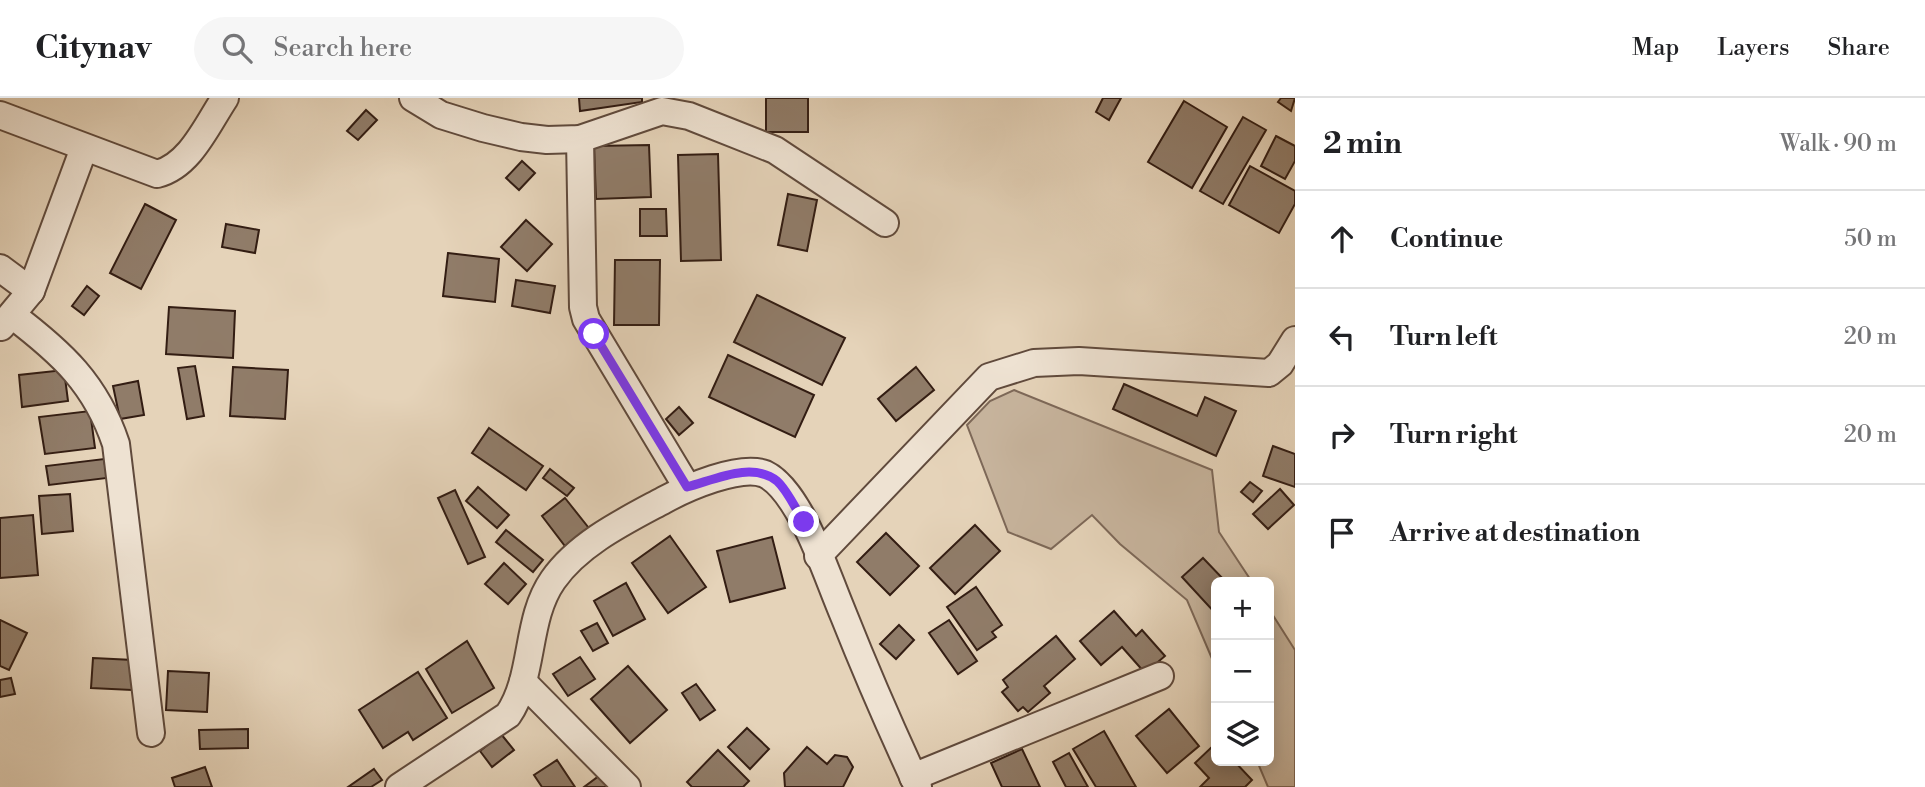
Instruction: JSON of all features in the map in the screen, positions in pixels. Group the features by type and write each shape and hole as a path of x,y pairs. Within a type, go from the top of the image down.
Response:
{"street":[{"path":"0,115 157,174 170,171 183,160 225,98"},
{"path":"413,98 441,115 521,137 580,139 662,105 775,150 885,223"},
{"path":"580,139 583,307 586,319 687,487"},
{"path":"84,148 31,291 6,322 50,344 85,380 105,410 116,444 151,733"},
{"path":"0,268 31,291"},
{"path":"818,556 989,377 1034,363 1079,361 1269,373 1280,364 1295,340"},
{"path":"399,787 508,715 516,703 523,682 539,609 551,582 570,558 629,518 687,487 746,471 762,473 778,482 804,522 915,782 1160,676"},
{"path":"523,682 627,787"}],"shaded area":[{"path":"1014,390 1212,470 1219,532 1249,577 1211,577 1211,656 1187,600 1120,544 1092,515 1051,549 1008,532 967,425 990,401"},
{"path":"1274,617 1295,650 1295,787 1268,787 1259,766 1274,766"}],"building":[{"path":"579,98 642,98 642,102 580,111"},
{"path":"766,98 808,98 808,132 766,132"},
{"path":"1103,98 1121,98 1109,120 1096,112"},
{"path":"1281,98 1295,98 1291,111 1278,102"},
{"path":"1184,101 1227,127 1192,188 1148,162"},
{"path":"366,110 377,120 358,140 347,131"},
{"path":"1243,117 1266,130 1223,204 1200,191"},
{"path":"1276,136 1295,146 1295,161 1285,179 1261,166"},
{"path":"649,145 651,197 596,199 594,146"},
{"path":"718,154 721,260 681,261 678,155"},
{"path":"522,161 535,173 519,190 506,178"},
{"path":"1250,166 1295,191 1295,204 1279,233 1229,205"},
{"path":"788,194 817,200 807,251 778,245"},
{"path":"145,204 176,220 141,289 110,273"},
{"path":"640,209 666,209 667,236 640,236"},
{"path":"526,220 552,244 527,271 501,247"},
{"path":"226,224 259,230 255,253 222,247"},
{"path":"448,253 499,259 495,302 443,296"},
{"path":"615,260 660,260 659,325 614,325"},
{"path":"516,280 555,286 550,313 512,306"},
{"path":"87,286 99,296 84,315 72,306"},
{"path":"757,295 845,338 822,385 734,342"},
{"path":"169,307 235,311 233,358 166,354"},
{"path":"728,355 814,395 795,437 709,397"},
{"path":"195,366 204,416 187,419 178,368"},
{"path":"233,367 288,370 285,419 230,416"},
{"path":"916,367 934,390 896,421 878,399"},
{"path":"64,370 68,401 22,407 19,375"},
{"path":"138,381 144,415 120,419 113,386"},
{"path":"1124,384 1197,416 1205,397 1236,411 1216,456 1113,409"},
{"path":"679,407 693,423 679,435 666,419"},
{"path":"90,411 95,448 45,454 39,417"},
{"path":"489,428 543,466 526,490 472,453"},
{"path":"1273,446 1295,454 1295,487 1263,476"},
{"path":"104,459 107,478 49,485 46,466"},
{"path":"550,469 574,488 567,496 543,478"},
{"path":"1250,482 1262,491 1253,502 1241,492"},
{"path":"478,487 509,515 497,528 466,501"},
{"path":"1280,489 1294,505 1268,529 1253,514"},
{"path":"455,490 485,557 468,564 438,498"},
{"path":"70,494 73,531 42,534 39,496"},
{"path":"565,498 592,532 568,550 542,516"},
{"path":"33,515 38,575 0,578 0,518"},
{"path":"975,525 1000,551 955,594 930,568"},
{"path":"506,530 543,560 533,572 496,542"},
{"path":"886,533 919,566 890,595 857,562"},
{"path":"670,536 706,587 668,613 632,563"},
{"path":"772,537 785,588 730,602 717,551"},
{"path":"1203,558 1221,577 1211,577 1211,609 1182,577"},
{"path":"504,563 526,584 508,604 485,584"},
{"path":"626,583 645,619 613,636 594,601"},
{"path":"976,587 1002,625 992,632 996,637 977,650 947,607"},
{"path":"1114,611 1136,636 1142,630 1165,656 1145,673 1122,647 1101,665 1080,641"},
{"path":"0,620 27,633 9,670 0,666"},
{"path":"949,620 977,661 958,674 929,633"},
{"path":"597,623 608,643 593,651 581,631"},
{"path":"899,625 914,640 896,659 880,644"},
{"path":"1056,636 1075,659 1044,686 1050,693 1028,712 1023,707 1018,711 1002,692 1008,687 1003,680"},
{"path":"467,641 494,688 452,713 426,669"},
{"path":"580,657 595,679 568,696 553,674"},
{"path":"93,658 133,660 132,690 91,688"},
{"path":"628,666 667,710 630,743 591,699"},
{"path":"168,671 209,673 207,712 166,710"},
{"path":"418,672 447,718 413,740 408,732 383,748 359,710"},
{"path":"11,678 15,694 0,697 0,680"},
{"path":"696,684 715,710 700,720 682,693"},
{"path":"1169,709 1199,746 1167,773 1136,736"},
{"path":"747,728 769,749 750,769 728,747"},
{"path":"248,729 248,748 200,749 199,730"},
{"path":"1104,731 1136,787 1096,787 1073,749"},
{"path":"501,734 514,750 492,767 480,751"},
{"path":"807,747 827,764 835,755 847,757 853,767 843,787 785,787 784,773"},
{"path":"1211,748 1211,766 1239,766 1252,780 1245,787 1200,787 1209,778 1195,763"},
{"path":"1022,749 1040,787 1002,787 991,763"},
{"path":"718,750 749,781 743,787 692,787 687,782"},
{"path":"1069,753 1088,787 1066,787 1053,762"},
{"path":"557,760 575,787 542,787 534,775"},
{"path":"205,767 212,787 175,787 172,778"},
{"path":"374,769 382,780 371,787 348,787"},
{"path":"607,770 619,787 584,787"}],"route":[{"path":"594,334 687,487 746,471 762,473 778,482 804,522"}]}
